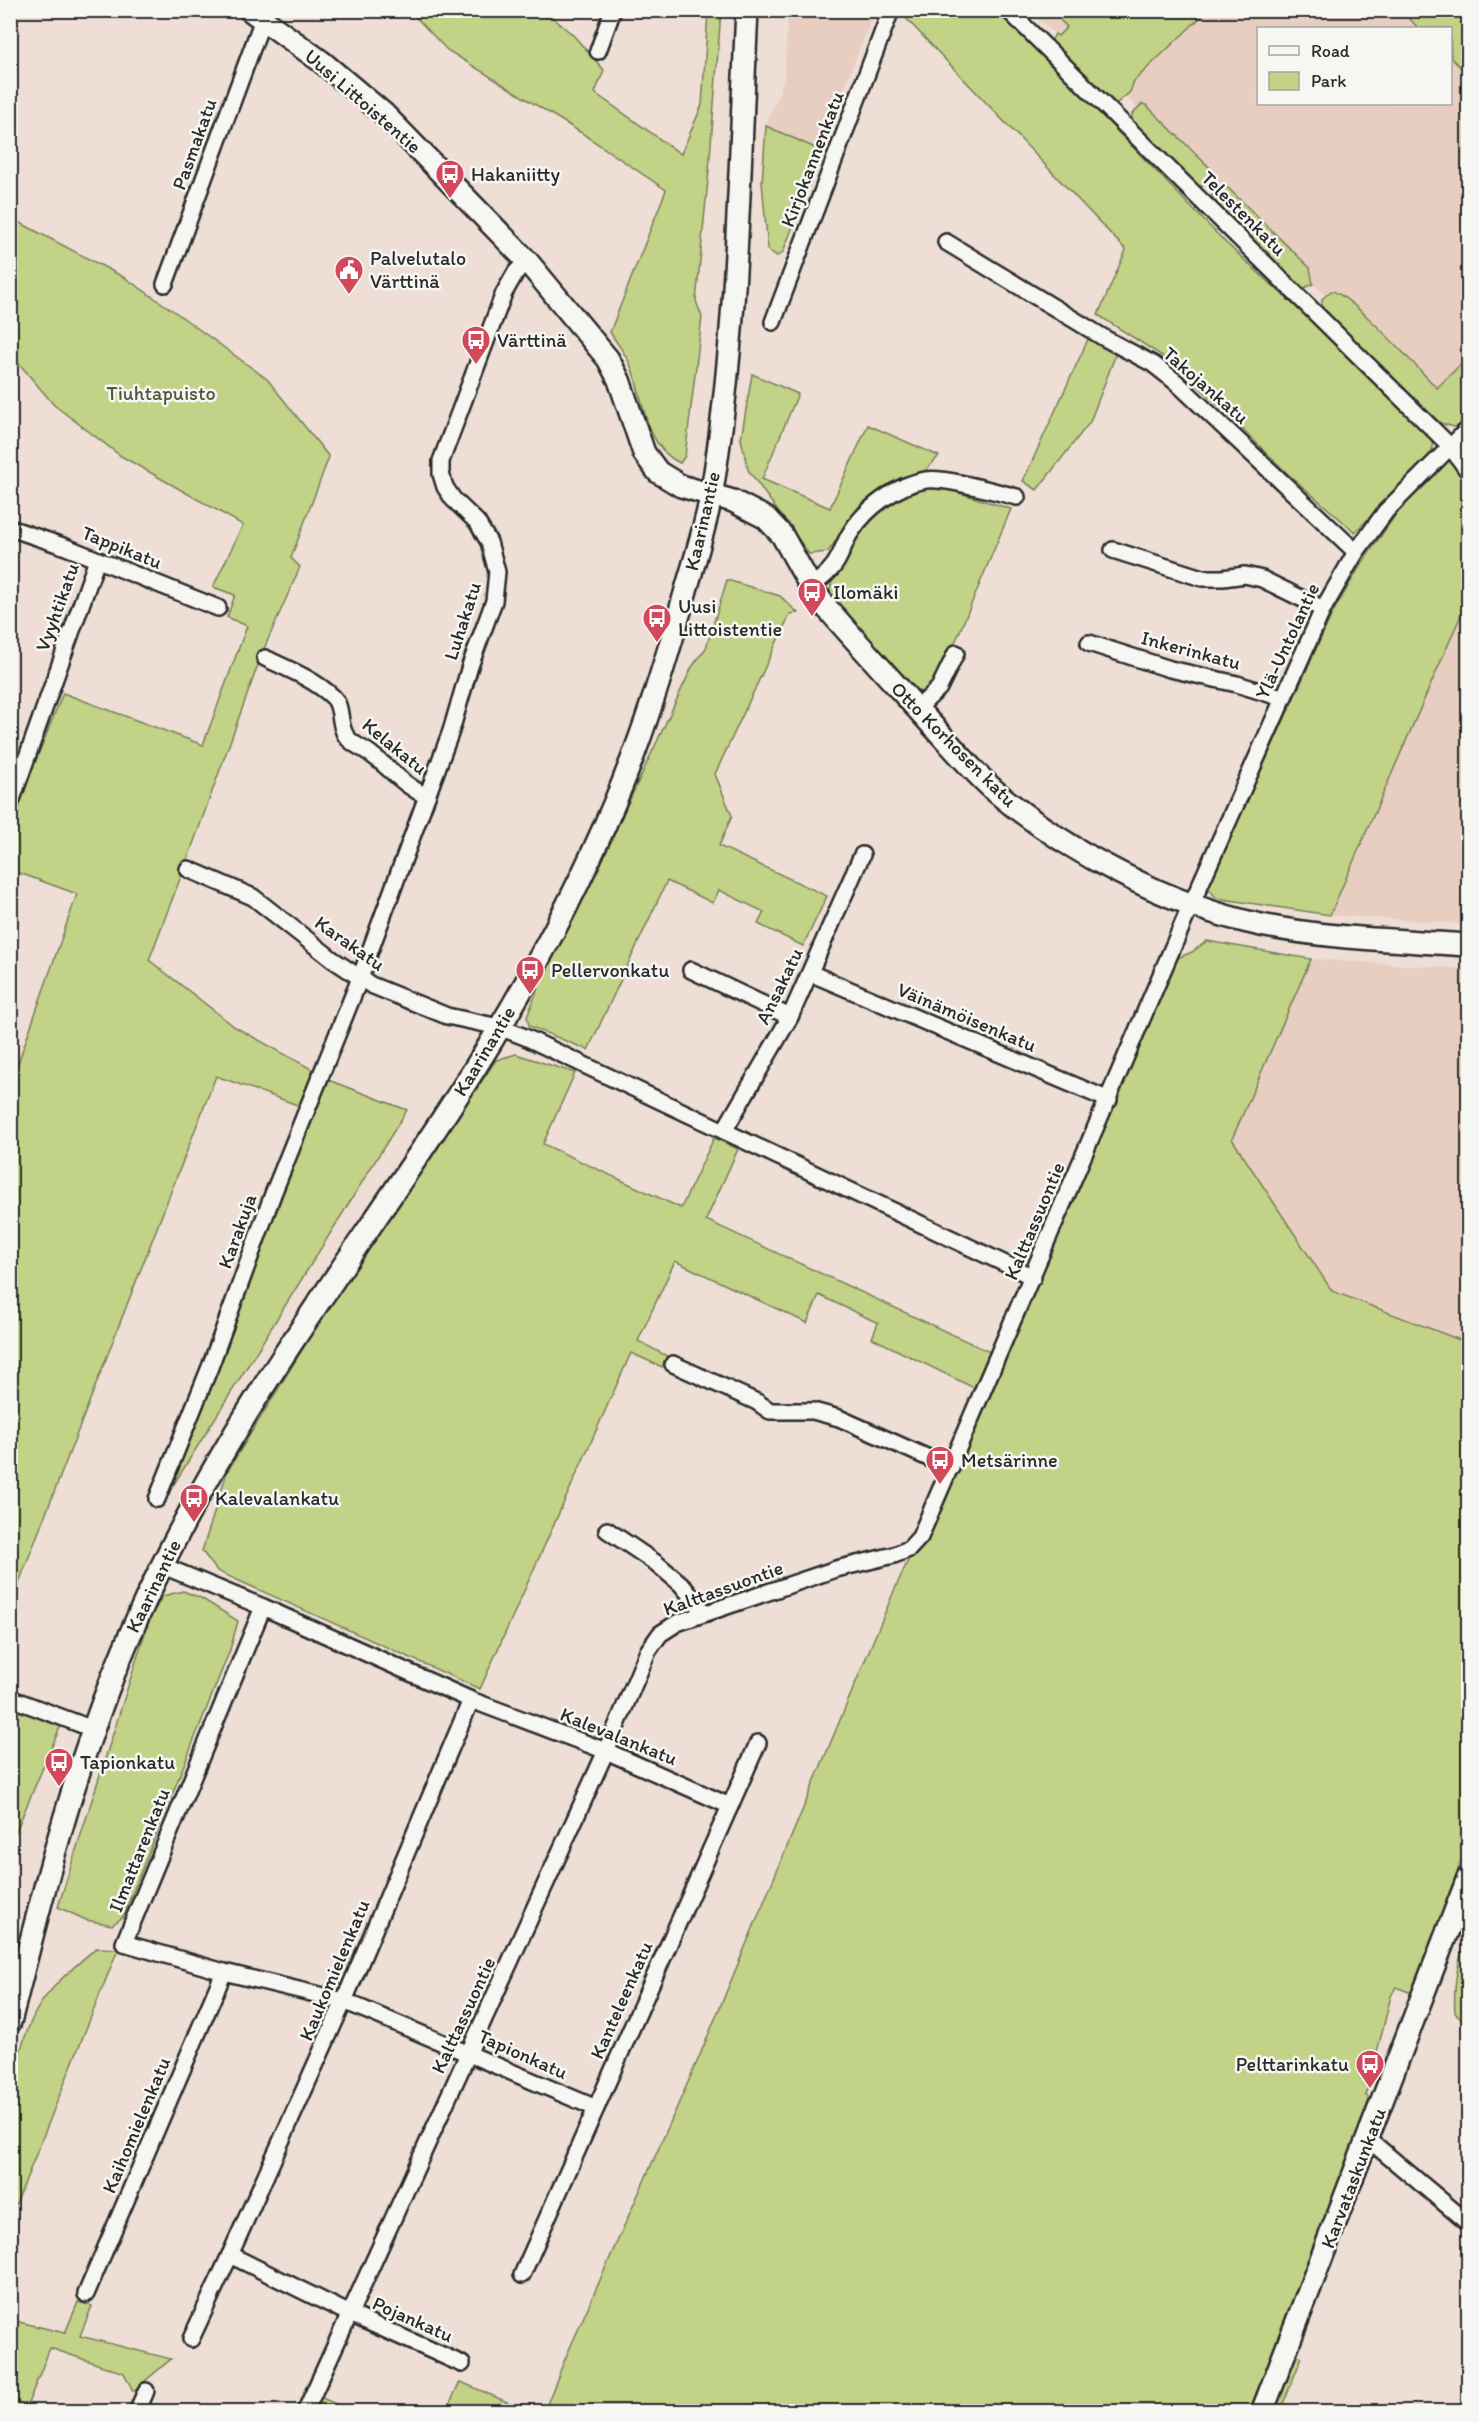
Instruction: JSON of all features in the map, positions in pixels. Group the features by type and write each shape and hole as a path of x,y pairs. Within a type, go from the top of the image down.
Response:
{"main road":[{"name":"Kaarinantie","path":"10,2022 93,1729 121,1654 161,1565 210,1475 276,1367 444,1117 499,1027 580,878 617,798 640,739 663,671 711,495 730,341 747,10"},
{"name":"Uusi Littoistentie","path":"256,15 322,62 384,114 527,261 608,359 619,380 638,438 649,462 672,482 711,495"},
{"name":"Otto Korhosen katu","path":"711,495 744,505 766,518 782,535 811,587 826,607 917,709 994,790 1035,822 1089,856 1122,874 1193,904 1228,917 1260,925 1332,937 1468,945"},
{"name":"Karvataskunkatu","path":"1263,2412 1468,1878"}],"street":[{"path":"598,51 613,10"},
{"name":"Kirjokannenkatu","path":"773,322 891,10"},
{"name":"Telestenkatu","path":"1008,10 1450,446 1468,471"},
{"name":"Pasmakatu","path":"165,284 256,15"},
{"name":"Takojankatu","path":"946,242 1106,339 1153,364 1176,382 1356,552"},
{"name":"Luhakatu","path":"360,978 428,796 451,731 470,666 495,601 498,582 496,562 489,542 477,522 453,499 445,487 441,474 441,461 504,293 516,272 527,261"},
{"name":"Ylä-Untolantie","path":"1193,904 1323,609 1356,552 1386,511 1468,429"},
{"path":"811,587 826,575 838,560 851,531 873,506 902,488 927,480 966,485 1017,497"},
{"name":"Tappikatu","path":"10,528 218,608"},
{"path":"1113,550 1202,578 1245,575 1262,579 1323,609"},
{"name":"Vyyhtikatu","path":"10,805 97,560"},
{"name":"Inkerinkatu","path":"1089,643 1170,669 1237,684 1282,698"},
{"path":"917,709 939,688 956,653"},
{"name":"Kelakatu","path":"265,658 299,674 332,696 338,705 342,729 349,739 371,753 409,787 428,796"},
{"name":"Ansakatu","path":"724,1131 790,1017 862,855"},
{"name":"Karakatu","path":"188,869 253,897 360,978 383,990 447,1016 499,1027"},
{"name":"Kalttassuontie","path":"304,2412 606,1751 648,1651 660,1634 677,1623 836,1569 894,1555 909,1549 920,1537 1193,904"},
{"path":"691,970 790,1017"},
{"name":"Väinämöisenkatu","path":"810,973 1109,1100"},
{"name":"Karakuja","path":"157,1499 210,1367 273,1194 360,978"},
{"path":"499,1027 525,1036 1033,1277"},
{"path":"673,1364 757,1402 770,1411 813,1411 840,1418 951,1468"},
{"path":"607,1530 656,1563 681,1584 705,1613"},
{"name":"Kalevalankatu","path":"161,1565 263,1607 471,1700 606,1751 730,1806"},
{"name":"Ilmattarenkatu","path":"124,1943 263,1607"},
{"path":"10,1698 93,1729"},
{"name":"Kaukomielenkatu","path":"190,2339 344,2001 471,1700"},
{"name":"Kanteleenkatu","path":"522,2275 758,1743"},
{"name":"Tapionkatu","path":"124,1943 224,1972 344,2001 596,2108"},
{"name":"Kaihomielenkatu","path":"86,2294 224,1972"},
{"path":"1368,2139 1468,2223"},
{"name":"Pojankatu","path":"230,2255 348,2313 462,2364"},
{"path":"136,2412 146,2391"}],"shaded area":[{"path":"788,11 875,11 822,151 766,126 784,80"},
{"path":"1030,11 1084,11 1058,37"},
{"path":"1183,11 1425,11 1442,27 1257,27 1257,105 1452,105 1452,37 1468,54 1468,364 1430,399 1113,84"},
{"path":"1468,599 1468,924 1330,915"},
{"path":"1311,959 1468,969 1468,1343 1332,1291 1232,1139"}],"green space":[{"path":"410,11 545,11 573,35 604,70 595,93 681,154 702,105 708,11 721,11 696,301 702,317 685,456 680,463 668,456 653,435 630,364 610,332 666,190 580,132 447,50"},
{"path":"899,11 996,11 1008,19 1225,242 1343,350 1431,438 1433,446 1431,456 1355,532 1288,474 1178,366 1098,315 1126,250"},
{"path":"1059,11 1207,11 1134,81 1130,92 1117,103 1112,103 1051,41 1055,34 1058,36 1067,27 1055,15"},
{"path":"1403,11 1468,11 1468,75 1452,59 1452,27 1417,27"},
{"path":"1142,104 1146,105 1213,171 1214,175 1203,186 1197,186 1132,122 1132,114"},
{"path":"766,126 822,151 783,252 777,256 768,250 762,182"},
{"path":"1224,184 1310,268 1313,284 1302,289 1214,202 1212,194"},
{"name":"Tiuhtapuisto","path":"11,218 125,278 267,379 329,457 291,558 300,567 263,651 149,960 235,1027 317,1072 303,1107 216,1076 11,1603 11,1083 77,894 11,870 11,835 24,790 63,693 203,745 247,626 227,617 235,595 213,587 243,525 121,456 54,405 11,354"},
{"path":"1331,291 1353,304 1437,388 1468,357 1468,422 1454,427 1440,423 1322,308 1322,299"},
{"path":"1090,335 1117,351 1090,422 1037,490 1023,481"},
{"path":"752,374 798,394 762,479 830,508 868,425 939,456 923,473 880,491 860,505 828,552 809,554 748,470 741,439"},
{"path":"1453,459 1468,478 1468,599 1330,915 1216,898 1208,887 1333,612 1360,566 1408,497 1440,464"},
{"path":"926,486 947,489 1011,509 934,689 926,693 915,690 830,594 831,583 841,559 866,523 893,500"},
{"path":"727,580 780,596 798,613 790,614 715,774 732,816 719,846 827,896 803,946 758,924 764,912 719,890 713,903 667,881 588,1050 529,1026 527,1017 551,954 615,831 692,667 706,648"},
{"path":"1207,941 1311,959 1232,1139 1332,1291 1468,1343 1468,1841 1414,1994 1396,1987 1391,1996 1366,2096 1370,2098 1253,2411 544,2412 565,2359 697,2062 894,1591 1031,1292 1177,958 1192,952"},
{"path":"516,1054 575,1073 543,1144 681,1208 714,1138 738,1149 706,1220 990,1352 974,1388 872,1338 878,1323 819,1295 807,1323 675,1261 638,1341 667,1356 662,1367 631,1353 480,1689 217,1571 202,1551 227,1472 329,1306 496,1060"},
{"path":"323,1078 407,1110 171,1489 168,1482"},
{"path":"183,1591 201,1598 238,1621 230,1650 123,1917 112,1925 86,1920 58,1907 150,1617 163,1596"},
{"path":"11,1707 61,1725 11,1843"},
{"path":"1468,1933 1468,2024 1455,2013 1455,1992 1461,1953"},
{"path":"96,1948 118,1949 11,2217 10,2088 27,2031 47,1995 62,1978"},
{"path":"78,2302 92,2306 80,2336 171,2359 133,2391 124,2373 50,2348 25,2411 11,2411 11,2320 65,2333"},
{"path":"1294,2356 1302,2357 1280,2411 1272,2412"},
{"path":"461,2382 528,2411 446,2411"},
{"path":"320,2397 351,2411 313,2412"}],"place":[{"name":"Hakaniitty","path":"450,200"},
{"name":"Palvelutalo Värttinä","path":"349,296"},
{"name":"Värttinä","path":"476,366"},
{"name":"Ilomäki","path":"812,618"},
{"name":"Uusi Littoistentie","path":"657,644"},
{"name":"Pellervonkatu","path":"530,996"},
{"name":"Metsärinne","path":"940,1486"},
{"name":"Kalevalankatu","path":"194,1524"},
{"name":"Tapionkatu","path":"59,1788"},
{"name":"Pelttarinkatu","path":"1370,2090"}]}
